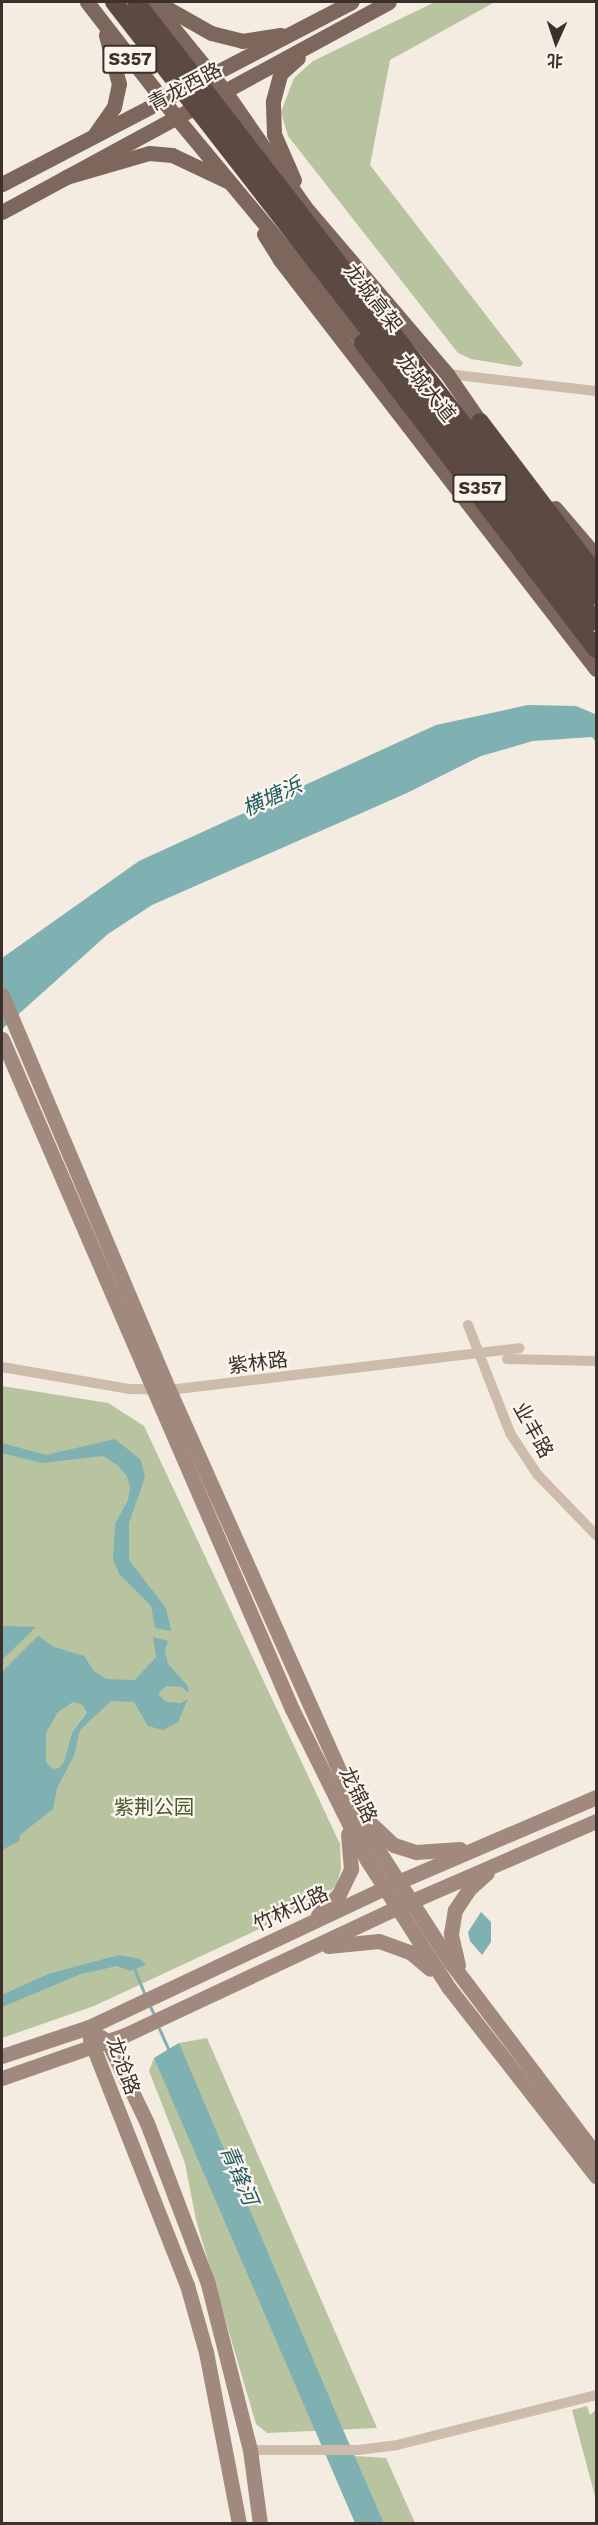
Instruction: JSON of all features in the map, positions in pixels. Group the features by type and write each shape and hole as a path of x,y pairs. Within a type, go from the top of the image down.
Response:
{"highway":[{"name":"龙城高架","path":"114,2 597,622"},
{"name":"龙城高架","path":"136,2 597,596"},
{"path":"363,343 597,649"},
{"path":"480,422 597,575"}],"main road":[{"name":"龙城大道","path":"87,2 174,116 234,184 597,634"},
{"name":"龙城大道","path":"154,2 224,90 305,207 447,374 597,588"},
{"path":"154,2 211,33 242,41 293,33"},
{"name":"青龙西路","path":"2,184 351,2"},
{"name":"青龙西路","path":"2,212 174,116 389,2"},
{"path":"94,136 114,107 119,84 117,66 102,23"},
{"path":"305,207 274,134 273,101 280,74 319,41"},
{"path":"66,177 148,153 172,155 234,184 280,260 597,669"},
{"path":"234,184 269,155"},
{"path":"480,422 597,556"},
{"name":"龙锦路","path":"2,995 345,1799"},
{"name":"龙锦路","path":"4,1045 292,1709 345,1799 391,1885 396,1908 449,1988 597,2176"},
{"name":"竹林北路","path":"2,2056 89,2027 391,1885 597,1797"},
{"path":"345,1799 394,1845 416,1852 446,1853 498,1839"},
{"path":"303,1926 339,1894 351,1869 352,1846 345,1799"},
{"path":"2,2078 108,2042 172,2015 396,1908 597,1821"},
{"path":"474,1997 453,1955 455,1911 469,1889 507,1859"},
{"name":"龙锦路","path":"391,1885 412,1901 474,1997 597,2155"},
{"path":"288,1958 341,1942 379,1941 410,1952 449,1988"},
{"name":"龙沧路","path":"89,2027 108,2042 147,2123 208,2284 250,2450 260,2523"},
{"name":"龙沧路","path":"89,2027 90,2048 187,2284 209,2364 239,2523"}],"street":[{"path":"447,374 597,391"},
{"name":"业丰路","path":"468,1325 478,1356 510,1432 537,1474 597,1535"},
{"name":"紫林路","path":"2,1367 153,1390 169,1390 478,1356 519,1348"},
{"path":"507,1359 597,1361"},
{"path":"250,2450 358,2450 450,2433 597,2394"}],"green space":[{"path":"435,2 495,2 390,60 370,165 523,363 520,367 471,359 458,353 288,136 281,112 294,78 313,61"},
{"name":"紫荆公园","path":"2,1386 108,1403 144,1426 340,1844 341,1869 336,1886 317,1902 94,2006 2,2038"},
{"path":"207,2038 377,2428 267,2433 256,2424 196,2220 185,2163 149,2071 154,2058 179,2043"},
{"path":"587,2406 590,2415 596,2410 596,2500 572,2410"},
{"path":"354,2456 386,2458 415,2523 384,2523"}],"water":[{"path":"528,705 576,706 595,714 596,742 592,737 533,741 481,756 407,793 152,905 108,934 2,1029 2,958 139,861 436,725"},
{"path":"115,1439 141,1460 145,1477 129,1523 129,1560 166,1608 171,1631 155,1628 151,1606 119,1574 113,1559 115,1524 128,1500 130,1488 127,1476 117,1465 103,1456 42,1463 2,1453 2,1443 46,1455"},
{"path":"2,1626 36,1627 2,1660"},
{"path":"38,1636 54,1647 84,1656 94,1671 106,1679 135,1680 156,1657 153,1637 168,1641 165,1651 168,1664 187,1685 189,1693 181,1687 166,1686 158,1694 166,1702 181,1703 188,1699 178,1722 163,1730 148,1726 134,1702 111,1701 80,1730 74,1756 57,1788 53,1809 20,1835 19,1841 2,1850 2,1672","holes":["73,1702 83,1705 87,1713 72,1733 64,1762 59,1768 53,1769 46,1762 46,1733 58,1712"]},
{"path":"481,1912 491,1922 491,1942 482,1955 470,1941 468,1932"},
{"path":"119,1955 140,1959 146,1965 130,1971 117,1966 81,1974 2,2007 2,1995 48,1974"},
{"path":"179,2043 384,2523 355,2523 154,2058"}],"waterway":[{"name":"青锋河","path":"134,1968 145,1995"},
{"name":"青锋河","path":"149,2004 155,2017"},
{"name":"青锋河","path":"158,2026 170,2053"}],"water label":[{"name":"横塘浜","path":"272,797"}]}
